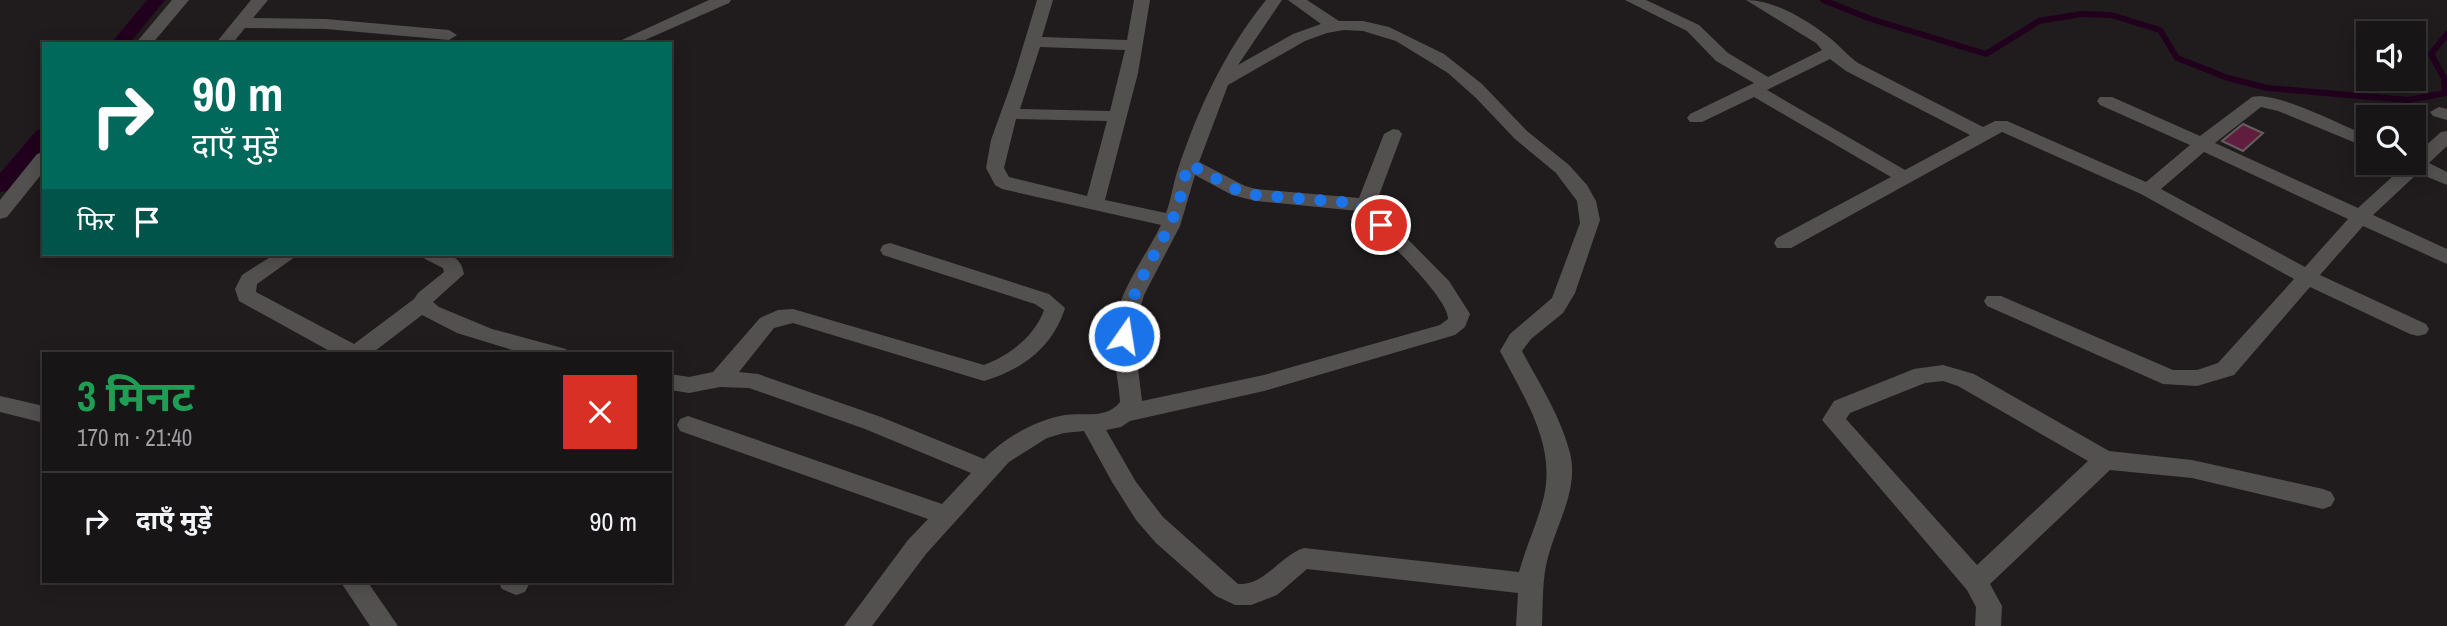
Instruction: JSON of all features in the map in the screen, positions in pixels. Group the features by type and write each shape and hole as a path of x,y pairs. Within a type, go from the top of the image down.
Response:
{"street":[{"path":"145,42 181,0"},
{"path":"225,42 260,0"},
{"path":"626,42 723,0"},
{"path":"1045,0 995,168 1002,181 1172,221"},
{"path":"1094,204 1134,45 1142,0"},
{"path":"858,626 917,547 1001,456 1039,432 1063,424 1113,421 1123,414 1131,403 1123,351 1125,322 1136,293 1172,221 1189,164 1220,83 1250,28 1274,0"},
{"path":"1296,0 1335,26"},
{"path":"1633,0 1693,28 1759,86 1904,177"},
{"path":"1754,0 1822,40 1837,57 1852,67 1982,134"},
{"path":"241,23 326,24 449,36"},
{"path":"1220,83 1303,37 1335,26 1388,32 1409,41 1454,69 1520,134 1569,175 1584,197 1591,214 1563,298 1545,319 1512,344 1511,351 1546,419 1559,454 1560,477 1556,498 1536,554 1530,584 1528,626"},
{"path":"1033,42 1134,45"},
{"path":"1696,118 1834,51"},
{"path":"2106,101 2447,257"},
{"path":"2148,190 2258,101 2284,107 2356,138"},
{"path":"1010,114 1117,116"},
{"path":"1784,243 1996,126 2007,125 2148,190 2307,277 2418,329"},
{"path":"1365,207 1393,134"},
{"path":"2426,154 2447,136"},
{"path":"0,213 42,160"},
{"path":"1123,414 1265,383 1454,326 1459,314 1442,286 1365,207 1355,203 1256,195 1239,191 1189,164"},
{"path":"2426,169 2447,178"},
{"path":"1994,301 2171,378 2197,378 2227,369 2361,216 2404,175"},
{"path":"720,379 759,330 778,317 793,316 984,373 997,371 1017,356 1032,344 1053,318 1055,308 1042,299 890,250"},
{"path":"286,256 250,280 245,289 246,296 351,352"},
{"path":"358,352 422,304 454,274 454,268 446,259 438,256"},
{"path":"422,304 427,311 470,329 551,352"},
{"path":"1989,626 1989,606 1976,582 1833,420 1842,407 1922,376 1943,373 1966,380 2105,460 2192,469 2323,499"},
{"path":"672,382 689,386 720,379 750,380 873,423 988,470"},
{"path":"0,404 42,414"},
{"path":"1091,424 1120,477 1153,523 1175,547 1226,590 1241,595 1267,589 1293,562 1304,558 1530,584"},
{"path":"688,425 946,515"},
{"path":"1976,582 2105,460"},
{"path":"354,583 385,626"}],"building":[{"path":"2243,124 2263,133 2243,151 2222,141"}],"waterway":[{"path":"121,42 156,0"},
{"path":"1823,0 1871,19 1986,54 2039,21 2081,14 2111,15 2160,30 2177,58 2228,78 2267,88 2408,100 2445,93 2444,78 2431,54 2447,34"},
{"path":"0,186 42,136"}],"route":[{"path":"1124,336 1125,322 1136,293 1176,213 1189,164 1239,191 1256,195 1355,203 1365,207 1381,225"}]}
